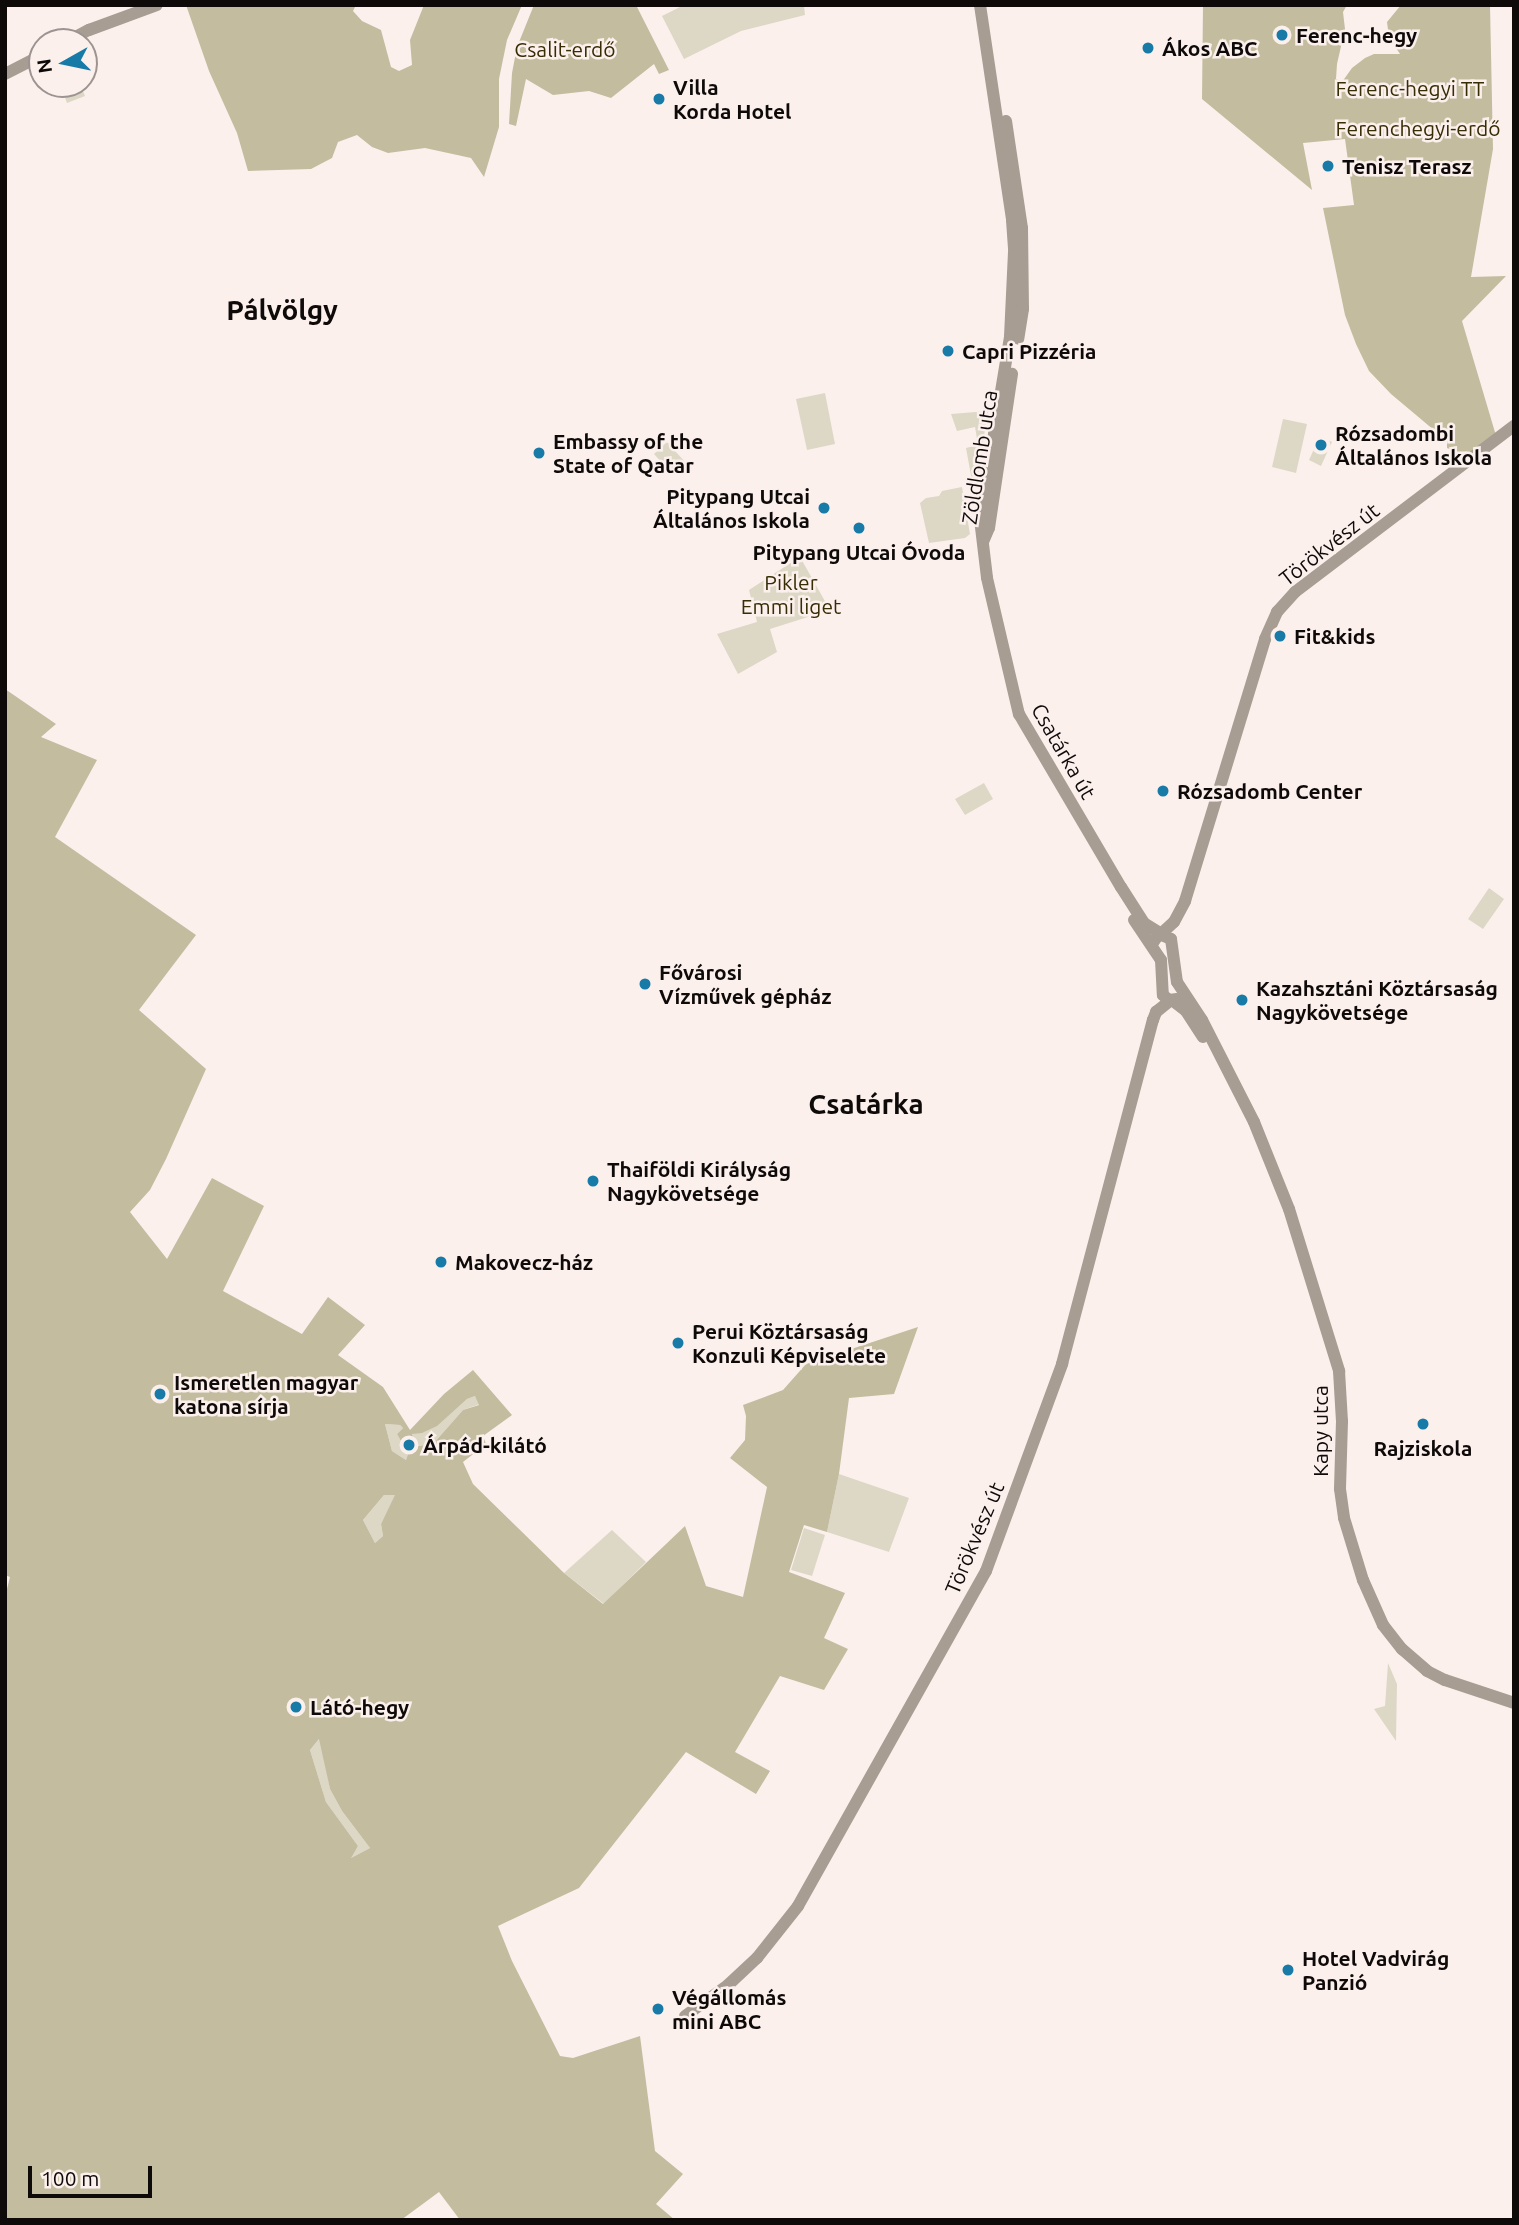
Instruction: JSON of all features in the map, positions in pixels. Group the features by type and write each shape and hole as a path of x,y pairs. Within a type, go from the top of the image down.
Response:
{"street":[{"path":"94,28 157,5"},
{"name":"Zöldlomb utca","path":"980,5 1012,220 1014,252 1010,337 1002,412"},
{"name":"Zöldlomb utca","path":"983,542 980,519 1023,309 1022,228 988,5"},
{"path":"5,74 28,62"},
{"name":"Törökvész út","path":"1152,944 1154,937 1165,937 1185,901 1265,639 1278,612 1295,592 1514,426"},
{"name":"Csatárka út","path":"983,542 990,594 1019,714 1144,923 1165,937"},
{"name":"Csatárka út","path":"1121,887 1132,917 1152,944 1163,968 1168,998"},
{"path":"1165,937 1180,989"},
{"name":"Törökvész út","path":"685,2016 728,1985 757,1958 798,1906 986,1571 1062,1364 1146,1043 1148,1012 1168,998 1180,995 1180,989"},
{"name":"Kapy utca","path":"1180,989 1198,1013 1272,1162 1339,1371 1342,1421 1340,1489 1344,1518 1363,1580 1383,1625 1402,1649 1427,1671 1445,1681 1514,1703"},
{"name":"Kapy utca","path":"1168,998 1185,1010 1217,1054"}],"green space":[{"path":"186,5 356,5 353,11 362,21 381,30 391,67 399,71 412,65 410,40 424,5 522,5 507,40 499,79 499,127 484,177 471,158 425,148 388,153 372,147 357,135 338,142 332,158 311,169 248,171 237,133 209,71"},
{"name":"Csalit-erdő","path":"534,5 636,5 669,70 659,74 654,64 611,98 589,91 553,95 526,79 516,126 509,124 512,73 517,47"},
{"path":"684,5 804,5 805,15 741,31 684,59 662,16"},
{"name":"Ferenchegyi-erdő","path":"1203,5 1347,5 1343,12 1345,29 1336,79 1342,82 1352,68 1365,58 1374,54 1400,54 1389,37 1387,22 1401,5 1490,5 1493,149 1471,277 1506,276 1462,321 1497,439 1473,458 1447,448 1447,441 1391,394 1369,371 1356,344 1345,315 1323,208 1354,205 1345,139 1303,143 1312,190 1202,99"},
{"path":"65,98 80,98 67,103"},
{"path":"825,393 835,444 807,450 796,399"},
{"path":"988,411 977,481 972,481 966,448 978,445 975,427 957,431 951,414"},
{"path":"1283,419 1307,424 1296,473 1272,467"},
{"path":"1320,436 1332,442 1321,466 1309,460"},
{"path":"667,442 685,462 672,474 654,454"},
{"path":"962,487 970,534 965,538 929,543 920,503 926,498 939,496 942,491"},
{"name":"Pikler Emmi liget","path":"800,557 830,610 770,629 777,652 738,674 717,634 757,622 749,590"},
{"path":"5,689 56,724 41,737 97,760 55,837 196,935 139,1010 206,1069 150,1190 130,1212 167,1259 212,1178 264,1206 223,1291 302,1334 328,1297 365,1325 338,1355 383,1387 410,1430 444,1394 473,1370 512,1415 483,1436 486,1444 463,1462 473,1484 564,1573 603,1604 685,1526 706,1586 743,1597 767,1487 730,1458 745,1440 746,1416 743,1405 783,1390 806,1364 918,1327 894,1394 849,1398 839,1474 827,1532 804,1525 789,1572 845,1593 824,1638 848,1649 824,1690 780,1676 735,1752 770,1771 756,1794 686,1752 579,1888 498,1926 512,1961 560,2056 573,2058 640,2036 655,2151 683,2174 656,2204 675,2220 460,2220 439,2192 401,2220 5,2220 5,1597 10,1577 5,1575","holes":["475,1396 479,1405 463,1410 433,1444 418,1446 412,1434 437,1426 467,1399","385,1424 400,1425 403,1428 397,1434 408,1454 406,1460 392,1451","384,1495 395,1495 381,1524 383,1536 375,1543 363,1520","319,1739 330,1789 342,1811 370,1848 351,1858 358,1846 326,1802 310,1750"]},
{"path":"984,783 993,799 965,815 955,799"},
{"path":"1489,888 1504,899 1483,929 1468,919"},
{"path":"475,1396 480,1404 463,1410 433,1444 417,1446 412,1433 436,1426 467,1399"},
{"path":"385,1424 400,1425 403,1428 397,1434 408,1454 406,1460 392,1451"},
{"path":"839,1474 909,1498 889,1552 827,1532"},
{"path":"384,1495 396,1495 381,1524 383,1536 375,1543 363,1520"},
{"path":"804,1528 825,1535 812,1576 791,1570"},
{"path":"612,1530 646,1562 604,1604 564,1573"},
{"path":"1388,1663 1397,1684 1396,1741 1374,1709 1385,1706"},
{"path":"320,1738 330,1789 342,1811 370,1848 349,1859 358,1846 326,1802 310,1750"}],"place":[{"name":"Ferenc-hegy","path":"1282,35"},
{"name":"Ákos ABC","path":"1148,48"},
{"name":"Villa Korda Hotel","path":"659,99"},
{"name":"Tenisz Terasz","path":"1328,166"},
{"name":"Capri Pizzéria","path":"948,351"},
{"name":"Rózsadombi Általános Iskola","path":"1321,445"},
{"name":"Embassy of the State of Qatar","path":"539,453"},
{"name":"Pitypang Utcai Általános Iskola","path":"824,508"},
{"name":"Pitypang Utcai Óvoda","path":"859,528"},
{"name":"Fit&kids","path":"1280,636"},
{"name":"Rózsadomb Center","path":"1163,791"},
{"name":"Fővárosi Vízművek gépház","path":"645,984"},
{"name":"Kazahsztáni Köztársaság Nagykövetsége","path":"1242,1000"},
{"name":"Thaiföldi Királyság Nagykövetsége","path":"593,1181"},
{"name":"Makovecz-ház","path":"441,1262"},
{"name":"Perui Köztársaság Konzuli Képviselete","path":"678,1343"},
{"name":"Ismeretlen magyar katona sírja","path":"160,1394"},
{"name":"Rajziskola","path":"1423,1424"},
{"name":"Árpád-kilátó","path":"409,1445"},
{"name":"Látó-hegy","path":"296,1707"},
{"name":"Hotel Vadvirág Panzió","path":"1288,1970"},
{"name":"Végállomás mini ABC","path":"658,2009"}],"district":[{"name":"Pálvölgy","path":"282,310"},
{"name":"Csatárka","path":"866,1104"}],"park label":[{"name":"Ferenc-hegyi TT","path":"1410,88"}]}
